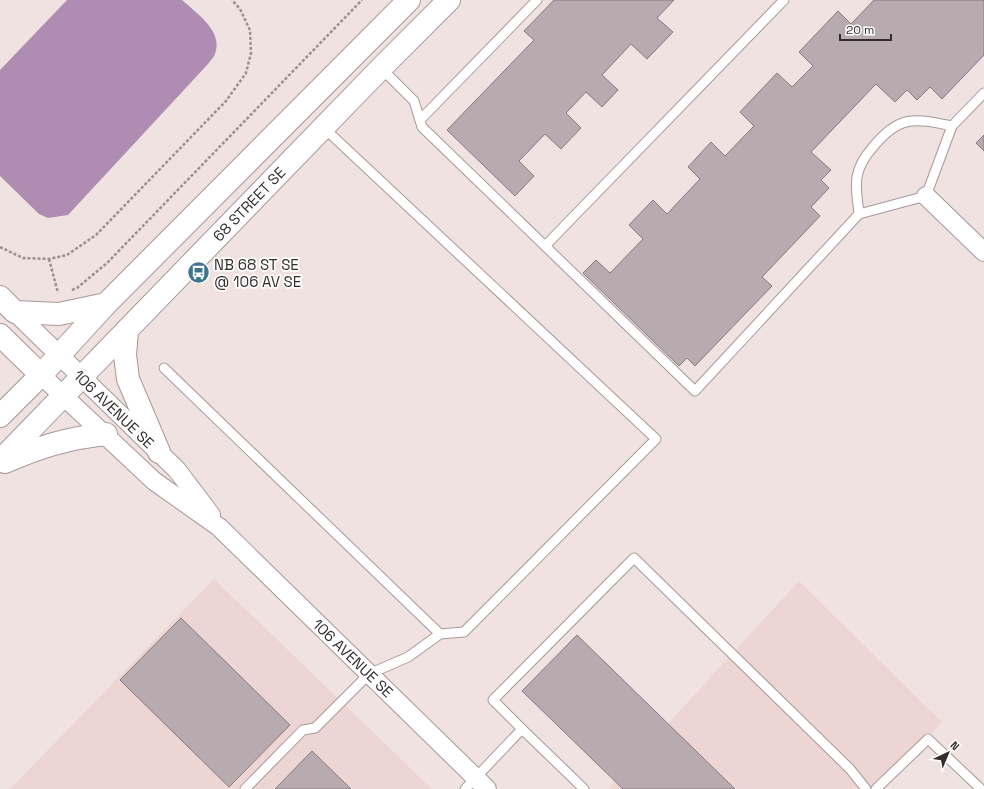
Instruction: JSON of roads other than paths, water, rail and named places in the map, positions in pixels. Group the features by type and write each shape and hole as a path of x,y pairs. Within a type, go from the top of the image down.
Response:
{"street":[{"name":"68 STREET SE","path":"2,414 42,374 106,304 409,0"},
{"name":"68 STREET SE","path":"0,463 64,394 449,0"},
{"path":"926,196 984,252"},
{"path":"8,304 59,314 106,304"},
{"name":"106 AVENUE SE","path":"8,304 59,356 178,470 219,527"},
{"path":"127,330 125,355 128,379 159,452"},
{"name":"106 AVENUE SE","path":"0,335 64,394 154,481 219,527 369,674 476,785"},
{"path":"0,391 2,414"},
{"path":"0,463 39,447 77,437 106,434"}],"lane":[{"path":"420,120 537,0"},
{"path":"545,246 784,0"},
{"path":"381,68 414,101 422,127 695,390 859,214 926,196 952,126 984,93"},
{"path":"859,214 857,177 862,160 883,135 896,125 920,119 952,126"},
{"path":"245,789 303,730 315,728 369,674 408,657 440,634 464,632 656,439 323,128"},
{"path":"164,368 440,634"},
{"path":"584,789 493,700 634,558 850,769 866,789"},
{"path":"476,785 522,729"},
{"path":"876,789 928,739 981,789"}],"place":[{"name":"NB 68 ST SE @ 106 AV SE","path":"198,273"}]}
